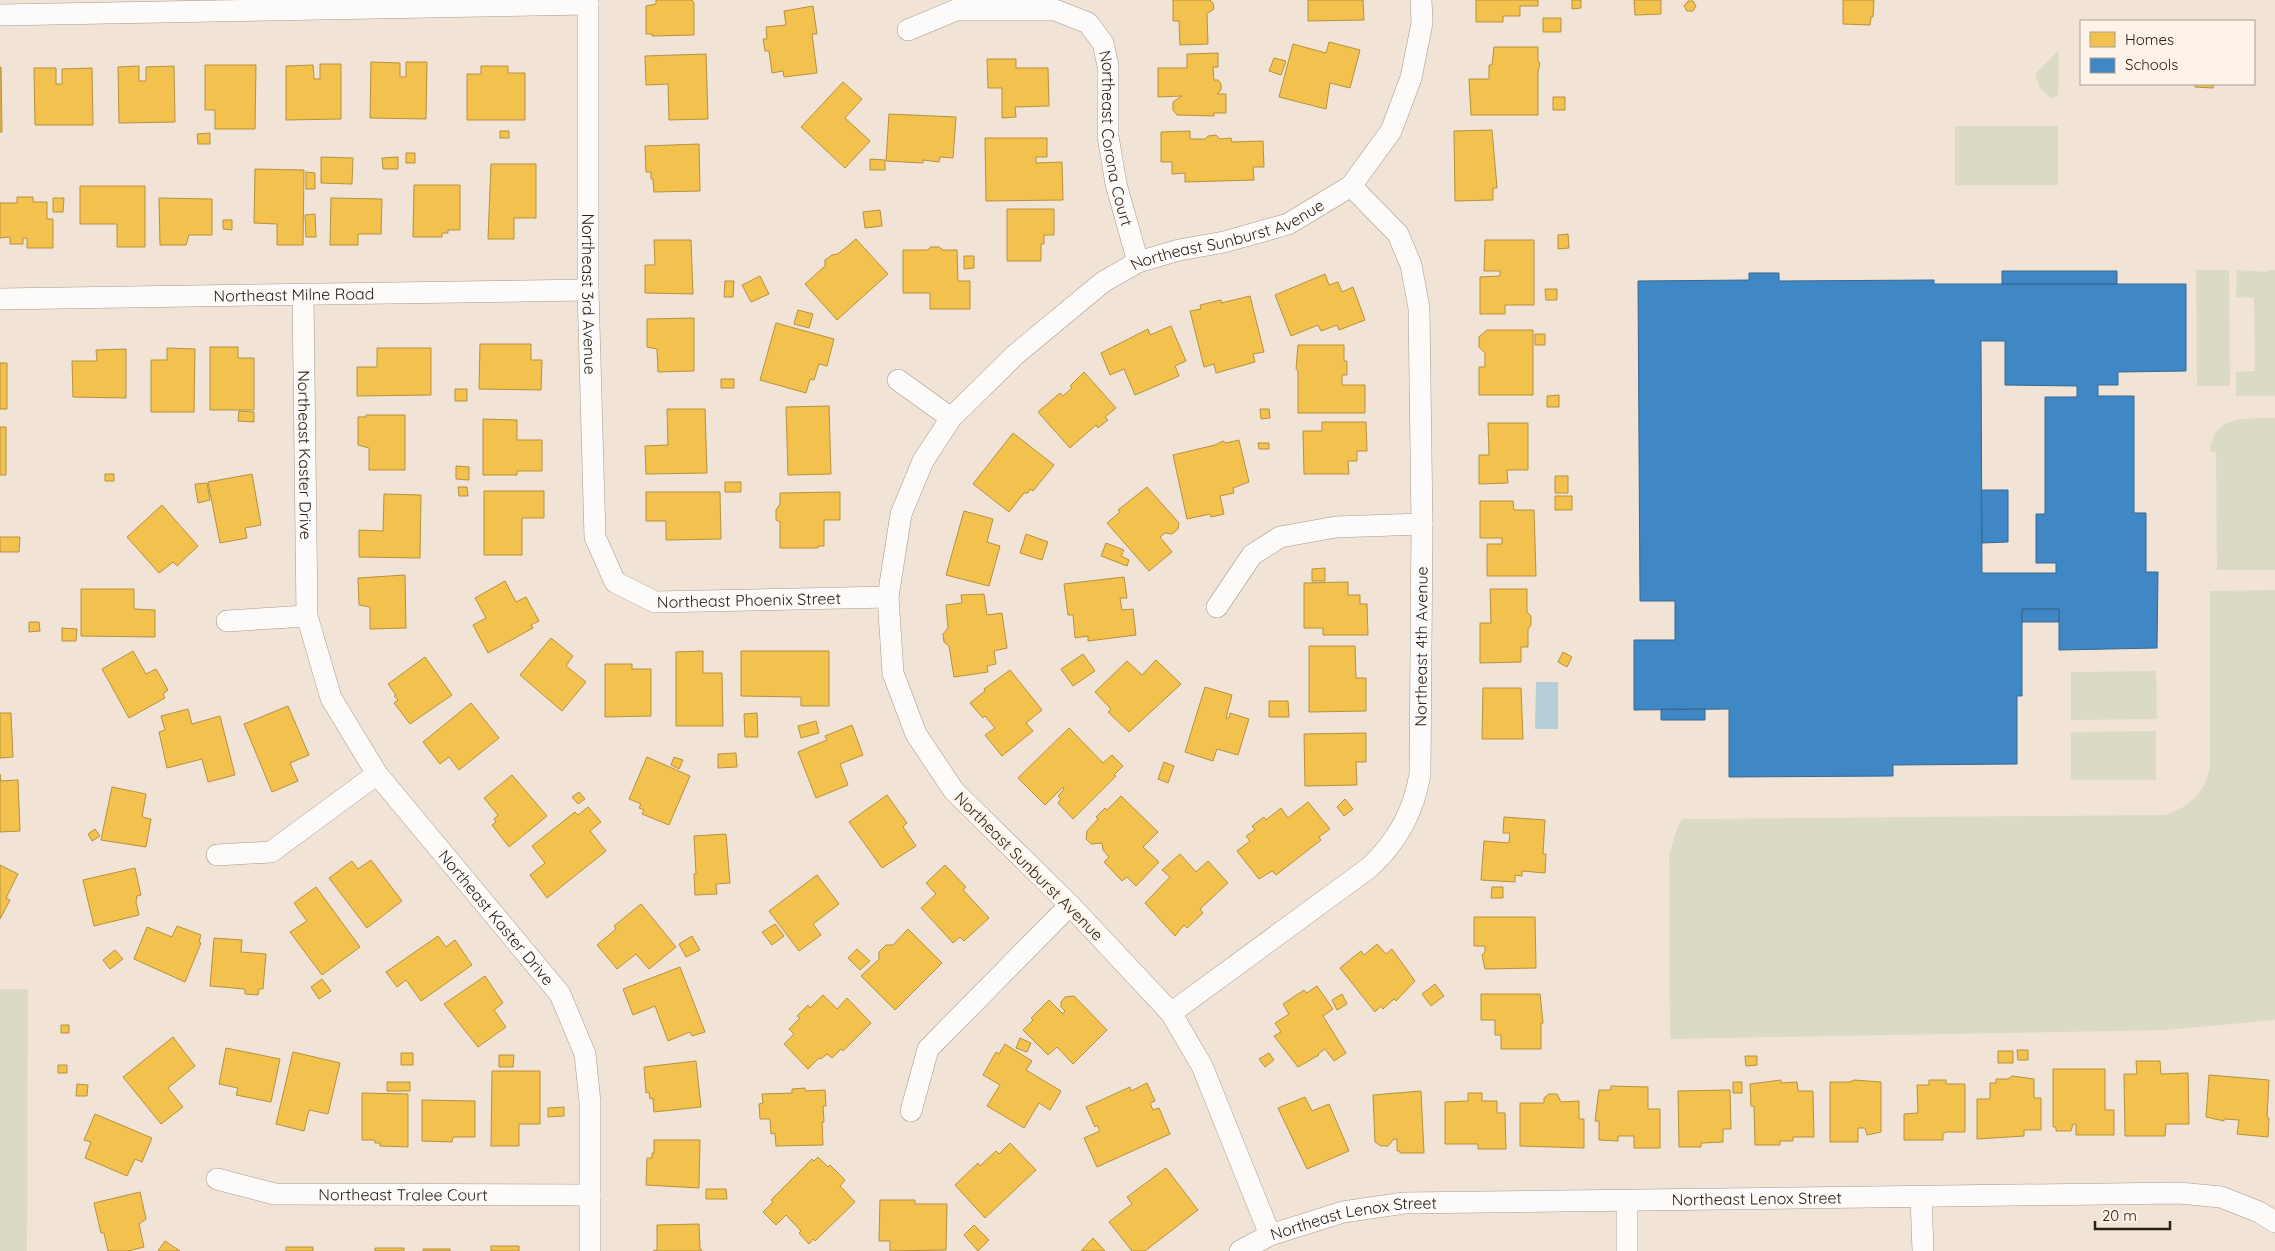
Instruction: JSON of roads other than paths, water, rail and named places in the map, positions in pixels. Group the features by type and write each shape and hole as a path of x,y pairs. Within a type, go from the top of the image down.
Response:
{"street":[{"name":"Northeast Sunburst Avenue","path":"1270,1235 1202,1066 1171,1013 1070,905 954,792 916,734 893,673 888,597 901,514 924,461 951,418 1014,355 1103,282 1138,262 1179,250 1224,242 1288,224 1351,186 1391,131 1412,78 1422,23 1421,0"},
{"path":"0,15 588,2"},
{"name":"Northeast 3rd Avenue","path":"588,2 588,290 595,537 615,582"},
{"name":"Northeast Corona Court","path":"908,30 956,10 1055,10 1088,23 1103,43 1108,66 1108,136 1116,184 1138,262"},
{"name":"Northeast 4th Avenue","path":"1171,1013 1370,866 1387,851 1401,831 1412,809 1420,774 1422,524 1419,308 1412,265 1398,234 1351,186"},
{"name":"Northeast Milne Road","path":"0,299 588,290"},
{"name":"Northeast Kaster Drive","path":"303,294 307,616 331,698 377,774 560,994 585,1054 590,1102 590,1251"},
{"path":"898,380 951,418"},
{"path":"1217,607 1252,554 1280,537 1336,527 1422,524"},
{"name":"Northeast Phoenix Street","path":"615,582 655,602 888,597"},
{"path":"227,621 307,616"},
{"path":"217,855 271,852 377,774"},
{"path":"911,1111 928,1048 1070,905"},
{"name":"Northeast Tralee Court","path":"217,1178 275,1194 590,1195"},
{"name":"Northeast Lenox Street","path":"1240,1251 1270,1235 1343,1212 1404,1203 1626,1202 2179,1193 2221,1197 2259,1212 2275,1222"},
{"path":"1922,1197 1922,1251"},
{"path":"1626,1202 1627,1251"}],"water":[{"path":"1536,682 1558,682 1558,729 1535,729"}]}
